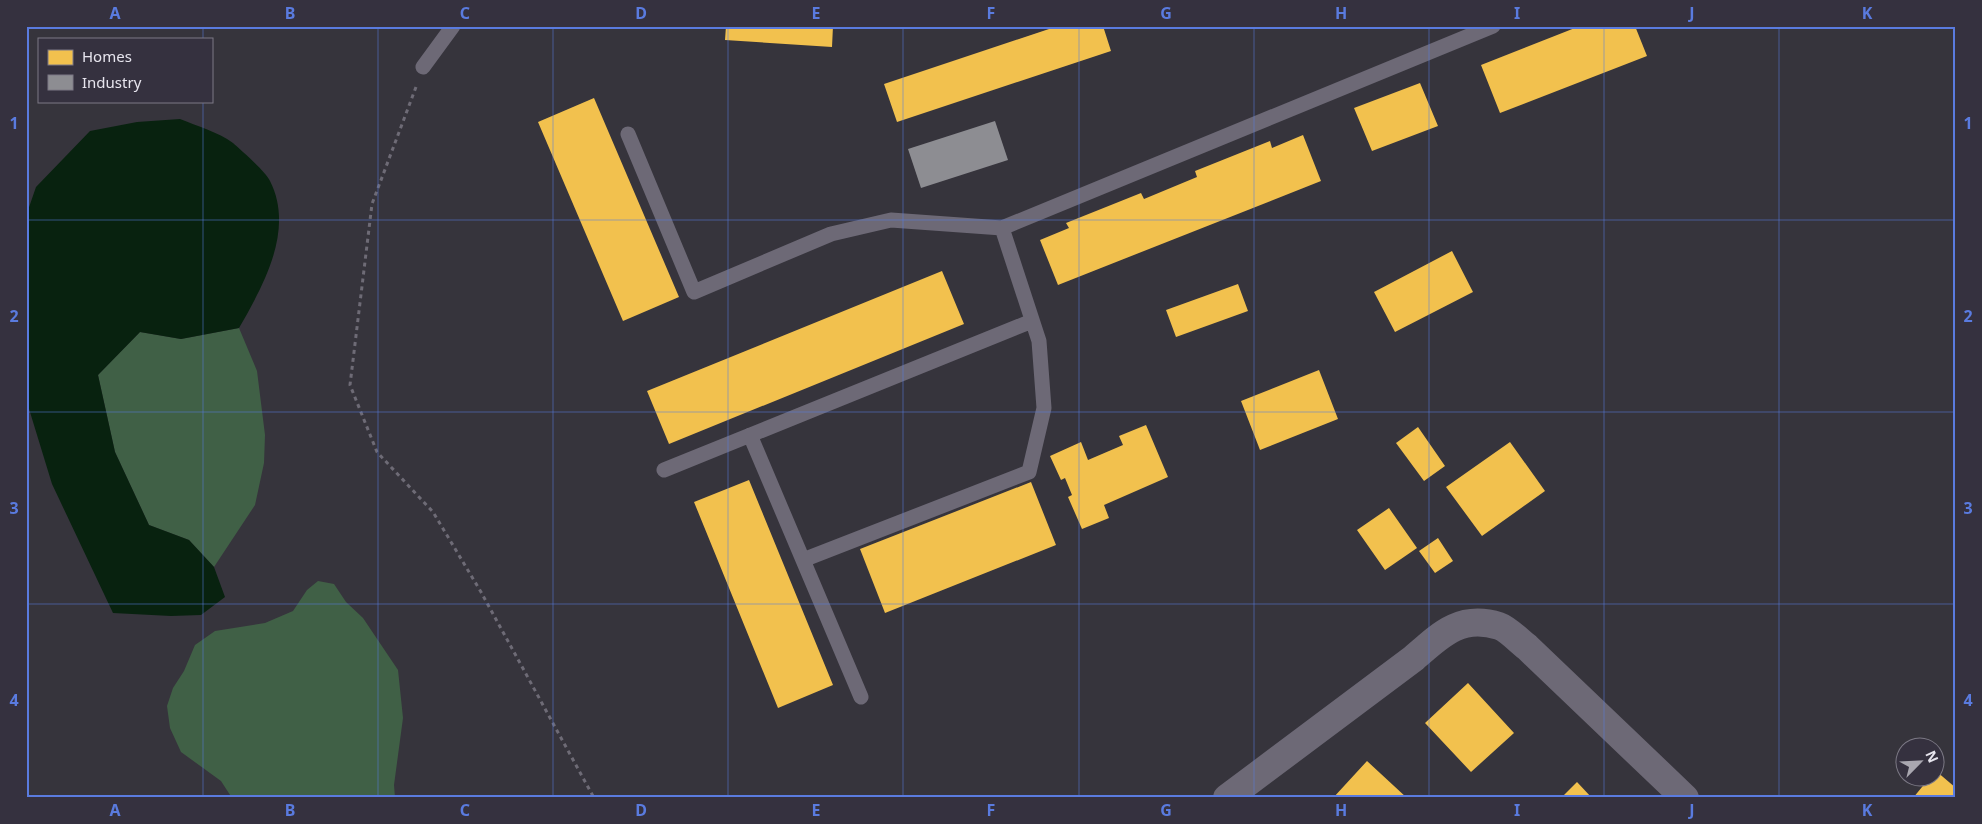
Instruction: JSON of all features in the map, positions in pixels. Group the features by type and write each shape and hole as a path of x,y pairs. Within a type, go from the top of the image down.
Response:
{"street":[{"path":"1227,798 1414,658 1441,634 1465,622 1500,626 1527,647 1685,798"}],"lane":[{"path":"423,67 453,26"},
{"path":"628,134 694,292 831,234 890,220 1002,228 1493,26"},
{"path":"803,560 1029,472 1044,408 1038,341 1002,228"},
{"path":"664,470 1032,321"},
{"path":"750,435 861,697"}],"path":[{"path":"423,67 372,204 350,385 377,452 433,512 481,592 594,798"}],"shaded area":[{"path":"180,119 227,139 264,172 270,181 277,200 278,238 266,276 239,328 181,339 140,332 98,375 115,452 149,525 189,540 214,567 225,597 201,615 171,616 113,613 52,484 26,399 26,216 36,187 90,131 137,122"},
{"path":"239,328 257,371 265,435 264,463 255,505 214,567 189,540 149,525 115,452 98,375 140,332 181,339"},
{"path":"318,581 334,584 346,602 363,618 398,670 403,718 394,785 395,798 232,798 221,781 181,752 170,728 167,706 173,688 184,671 195,645 215,631 265,623 293,611 307,590"}],"building: Homes":[{"path":"726,26 833,26 832,47 725,40"},
{"path":"1058,26 1103,26 1111,51 897,122 884,84"},
{"path":"1580,26 1635,26 1647,56 1500,113 1481,65"},
{"path":"1420,83 1438,126 1372,151 1354,108"},
{"path":"594,98 679,297 623,321 538,122"},
{"path":"1303,135 1321,181 1058,285 1040,240 1069,228 1066,223 1141,193 1144,199 1197,177 1195,171 1270,141 1272,148"},
{"path":"1452,251 1473,292 1395,332 1374,292"},
{"path":"942,271 964,324 669,444 647,391"},
{"path":"1238,284 1248,311 1176,337 1166,310"},
{"path":"1319,370 1338,419 1260,450 1241,401"},
{"path":"1146,425 1168,477 1104,505 1109,518 1082,529 1068,497 1072,495 1065,478 1061,480 1050,456 1081,442 1088,460 1123,445 1119,436"},
{"path":"1418,427 1445,466 1424,481 1396,443"},
{"path":"1510,442 1545,491 1482,536 1446,487"},
{"path":"749,480 833,685 778,708 694,502"},
{"path":"1031,482 1056,545 885,613 860,549"},
{"path":"1389,508 1417,548 1385,570 1357,530"},
{"path":"1438,538 1453,561 1435,573 1419,551"},
{"path":"1468,683 1514,733 1471,772 1425,723"},
{"path":"1367,761 1407,798 1333,798"},
{"path":"1944,778 1956,788 1956,798 1913,798 1923,786 1944,786"},
{"path":"1577,782 1592,798 1561,798"}],"building: Industry":[{"path":"995,121 1008,160 921,188 908,149"}]}
